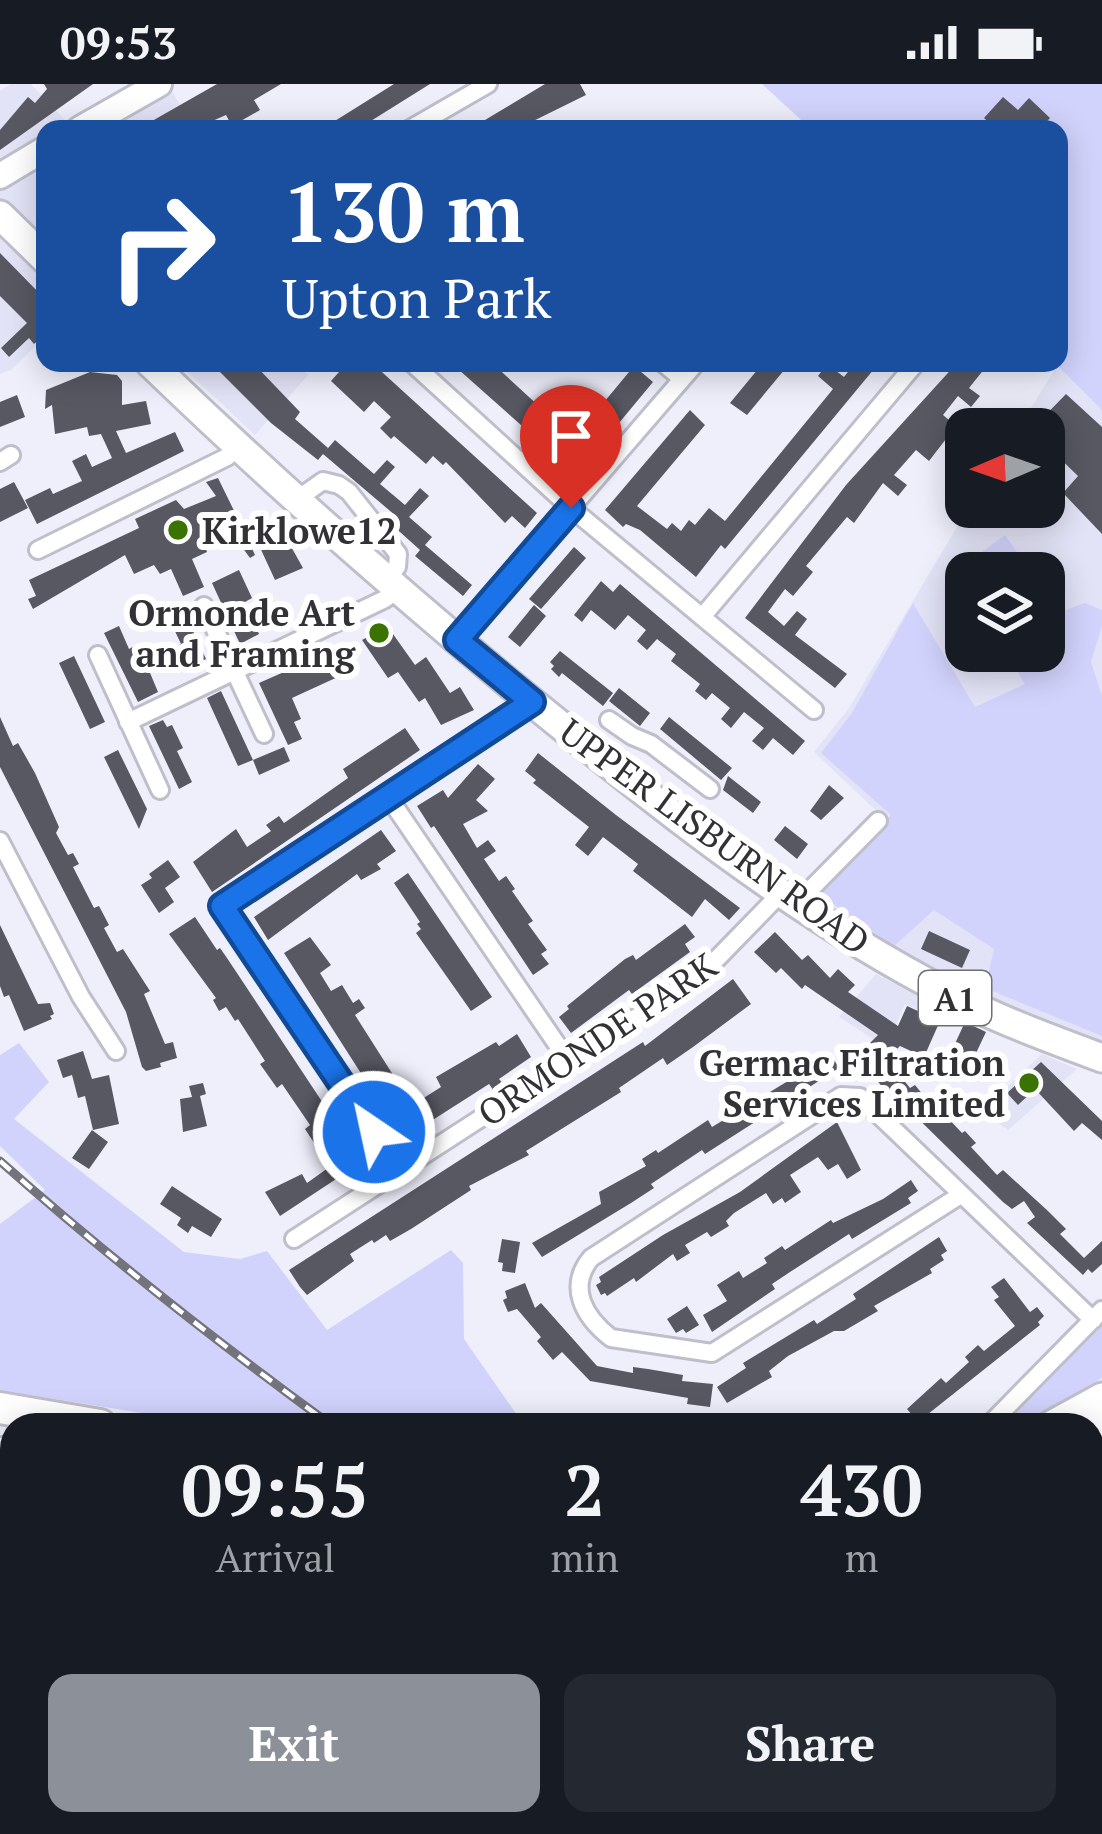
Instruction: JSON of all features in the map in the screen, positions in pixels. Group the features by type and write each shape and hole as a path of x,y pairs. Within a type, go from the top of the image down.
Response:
{"main road":[{"path":"0,215 36,250"},
{"name":"UPPER LISBURN ROAD","path":"160,372 296,500 457,640 618,770 790,897 868,949 953,996 1102,1058"},
{"path":"1073,1413 1102,1397"}],"street":[{"path":"96,120 159,84"},
{"path":"426,120 488,84"},
{"path":"0,176 36,154"},
{"path":"422,372 571,508 814,710"},
{"path":"674,372 681,378"},
{"path":"457,640 687,372"},
{"path":"702,617 908,372"},
{"path":"38,550 227,458 239,446"},
{"path":"128,722 385,599 398,554 349,492 322,482 296,500"},
{"path":"204,607 264,734"},
{"path":"98,655 160,790"},
{"path":"400,1170 222,906 532,702"},
{"path":"609,720 710,789"},
{"path":"618,770 641,740"},
{"path":"389,798 569,1062"},
{"name":"ORMONDE PARK","path":"294,1238 707,969 878,821"},
{"path":"0,842 81,997 116,1051"},
{"path":"959,1196 722,1350 700,1353 631,1343 603,1332 577,1288 581,1270 591,1258 841,1096 851,1094 860,1097 959,1196 1098,1315 1001,1413"}],"shaded area":[{"path":"11,84 31,84 65,120 36,120 36,346 11,370 0,374 0,91"},
{"path":"130,84 168,84 188,120 68,120"},
{"path":"762,84 1102,84 1102,410 1064,372 1068,372 1068,120 801,120"},
{"path":"188,372 308,375 255,435"},
{"path":"1053,372 1066,372 1102,408 1102,1047 1015,1014 883,947 808,895 884,818 814,752 849,708 956,528 1065,528 1065,408 1031,408"},
{"path":"1005,535 1017,552 982,552"},
{"path":"913,603 945,657 945,672 954,672 975,707 1025,684 1018,672 1065,672 1065,610 1085,603 1102,610 1091,662 1102,696 1102,1036 985,988 994,949 934,910 894,946 817,893 891,815 821,753 852,713"},
{"path":"876,974 932,1004 927,1014 905,1004 886,1047 839,1017"},
{"path":"19,1043 49,1082 14,1119 184,1252 240,1259 267,1251 327,1330 451,1250 463,1263 464,1339 516,1413 141,1413 0,1390 0,1224 45,1190 0,1146 0,1055"},
{"path":"1042,1054 1077,1069 1008,1130 981,1111"},
{"path":"1102,1325 1102,1378 1040,1413 1014,1413"}],"building":[{"path":"44,84 93,84 36,120 0,150 0,130 28,97 35,103 47,89"},
{"path":"217,84 281,84 254,100 260,110 242,120 229,120 226,115 215,120 154,120"},
{"path":"394,84 430,84 372,120 336,120"},
{"path":"545,84 580,84 586,95 535,120 485,120"},
{"path":"1003,97 1018,110 1029,98 1050,118 986,120"},
{"path":"0,253 36,290 36,342 29,338 9,357 1,348 27,323 0,296"},
{"path":"90,372 117,375 122,381 122,405 146,401 151,424 116,431 126,453 175,432 184,451 37,524 25,500 82,481 72,461 86,454 92,467 112,458 101,434 89,436 87,427 55,434 52,405 45,409 46,390"},
{"path":"220,372 262,372 300,412 295,419 328,448 318,460 271,423"},
{"path":"339,372 382,372 537,513 525,528 512,516 505,523 446,462 443,465 433,456 426,464 394,436 391,439 380,428 391,417 374,401 364,412 331,381"},
{"path":"461,372 502,372 590,453 574,472"},
{"path":"629,372 641,372 653,382 614,429 595,413"},
{"path":"756,372 783,372 747,415 730,403"},
{"path":"821,372 844,377 848,372 872,372 725,549 721,545 696,577 640,530 623,527 605,510 690,410 705,425 637,506 667,529 672,523 681,531 689,520 695,525 709,508 725,521 833,389 818,376"},
{"path":"949,372 982,372 969,388 980,396 971,407 958,396 945,408 945,440 929,461 916,450 894,475 907,485 898,496 883,483 854,523 847,517 806,566 813,572 793,596 785,589 768,612 784,626 797,611 807,619 795,635 847,674 835,688 745,618 846,485"},
{"path":"1066,394 1102,427 1102,534 1065,495 1078,476 1065,463 1065,408 1052,408"},
{"path":"17,395 25,417 0,427 0,402"},
{"path":"335,440 374,474 387,460 395,467 380,484 405,505 420,488 429,496 409,517 432,537 425,545 472,585 463,596 415,556 420,550 390,523 396,516 323,454"},
{"name":"Kirklowe12","path":"218,478 244,531 275,518 303,568 275,580 257,541 248,540 255,555 250,558 237,540 226,539 234,535 227,527 202,537 207,552 192,559 204,587 183,596 171,569 160,574 154,565 134,574 125,555 33,609 28,599 36,596 29,580 139,528 135,519 176,500 184,509 216,496 206,482"},
{"path":"14,482 28,508 0,522 0,489"},
{"path":"574,547 586,558 541,609 529,599"},
{"path":"239,570 252,598 245,602 259,634 240,644 212,583"},
{"path":"601,581 613,592 620,584 805,741 793,755 773,738 763,750 752,741 764,728 744,712 731,728 721,719 730,708 712,693 706,700 695,691 700,684 671,661 676,654 657,639 647,650 637,641 646,630 628,615 615,630 591,610 582,622 574,615"},
{"path":"181,605 206,659 187,669 166,612"},
{"path":"534,605 546,616 520,647 508,637"},
{"path":"383,620 415,665 426,657 450,693 460,687 474,710 441,725 425,698 419,702 398,672 388,678 362,640"},
{"path":"119,626 129,649 138,644 158,692 138,702 104,633"},
{"path":"345,645 353,670 292,698 301,719 294,722 302,739 288,745 259,683"},
{"path":"560,651 613,693 603,706 551,669 550,662"},
{"path":"74,656 105,722 90,729 59,663"},
{"path":"619,688 650,713 640,726 609,701"},
{"path":"221,691 253,760 238,766 207,698"},
{"path":"0,717 13,746 18,743 35,773 59,827 56,833 79,864 73,867 94,908 99,906 109,925 104,928 117,952 123,949 150,991 144,994 165,1044 173,1042 177,1058 160,1063 161,1067 146,1071 142,1067 126,1012 0,767"},
{"path":"669,717 732,768 721,780 660,729"},
{"path":"163,720 167,727 172,725 183,748 177,751 192,782 179,789 149,726"},
{"path":"405,728 420,750 212,892 193,862 236,829 247,847 271,831 266,825 279,816 284,823 297,814 348,778 343,769"},
{"path":"284,747 290,761 259,775 253,760"},
{"path":"118,750 147,809 139,829 104,757"},
{"path":"538,753 740,908 729,920 705,899 692,917 633,871 638,864 603,837 588,856 575,845 589,827 533,783 536,780 525,771"},
{"path":"478,764 495,779 476,800 488,811 463,824 477,848 488,840 496,851 484,859 499,881 506,876 515,889 533,921 528,924 547,950 541,954 549,964 533,975 417,806 443,790 448,798"},
{"path":"728,776 761,802 753,813 723,790"},
{"path":"829,785 844,798 821,820 810,811"},
{"path":"785,826 808,844 797,859 774,840"},
{"path":"381,830 396,851 377,864 381,869 361,880 357,874 268,940 254,917"},
{"path":"168,860 180,877 165,888 174,902 159,913 141,885"},
{"path":"408,873 492,997 471,1011 416,933 420,922 394,883"},
{"path":"195,917 362,1162 280,1216 265,1192 302,1174 307,1183 328,1164 305,1129 310,1125 282,1084 277,1088 260,1064 265,1061 238,1019 226,1007 219,1011 216,998 169,934"},
{"path":"685,924 695,937 685,944 690,952 571,1033 559,1017 567,1006 625,959 633,955 636,960"},
{"path":"0,925 38,1004 50,1003 54,1014 24,1031 9,995 4,997 0,986"},
{"path":"929,931 970,950 962,968 921,949"},
{"path":"775,932 802,960 808,955 830,978 838,969 855,985 848,992 898,1026 907,1006 940,1021 924,1057 900,1046 887,1059 941,1117 944,1114 965,1131 976,1143 971,1147 997,1175 1003,1170 1066,1229 1060,1234 1084,1258 1102,1241 1102,1264 1083,1275 1027,1223 1035,1217 1024,1201 1012,1209 1003,1202 897,1098 891,1098 872,1074 868,1079 843,1055 853,1044 861,1052 878,1035 805,985 802,989 781,968 776,973 754,952"},
{"path":"310,937 331,965 320,973 331,991 342,985 353,1003 359,999 365,1008 355,1015 409,1100 387,1114 284,953"},
{"path":"733,979 751,1004 693,1047 667,1065 663,1058 619,1088 621,1092 526,1151 529,1155 469,1186 471,1190 411,1229 390,1241 386,1235 372,1240 350,1254 354,1261 307,1295 300,1287 289,1270 643,1042 645,1046"},
{"path":"965,1022 986,1032 968,1070 947,1061"},
{"path":"517,1034 531,1057 499,1079 504,1085 494,1091 489,1084 419,1124 408,1108 441,1087 436,1077"},
{"path":"83,1051 92,1079 109,1075 119,1124 93,1130 85,1096 78,1098 72,1075 63,1078 57,1060"},
{"path":"831,1055 839,1068 705,1154 702,1150 631,1203 542,1257 532,1243 601,1204 599,1192 646,1166 642,1159 656,1150 708,1120 712,1127"},
{"path":"1041,1062 1102,1121 1102,1140 1082,1123 1074,1131 1035,1089 1018,1105 1007,1093"},
{"path":"203,1083 206,1094 200,1096 207,1126 183,1132 180,1099 192,1097 189,1086"},
{"path":"837,1122 861,1170 847,1179 838,1164 828,1170 818,1157 790,1175 801,1192 785,1203 782,1198 773,1204 766,1193 734,1213 726,1221 729,1226 685,1245 690,1253 677,1261 673,1254 636,1282 634,1278 607,1296 601,1295 596,1285 601,1282 599,1277 740,1192"},
{"path":"92,1130 108,1142 89,1169 72,1158"},
{"path":"911,1180 918,1191 908,1198 911,1203 852,1239 849,1234 790,1272 772,1284 775,1289 712,1332 703,1315 727,1301 717,1285 739,1271 743,1278 767,1263 764,1258 782,1246 785,1250 831,1220 883,1199"},
{"path":"172,1186 222,1219 211,1237 192,1226 188,1233 177,1225 181,1218 160,1204"},
{"path":"939,1237 947,1251 941,1255 944,1260 930,1269 932,1273 874,1306 878,1311 844,1331 834,1331 788,1356 769,1371 772,1377 727,1403 717,1387 746,1368 743,1363 856,1299 853,1294"},
{"path":"502,1239 520,1242 515,1273 502,1271 503,1263 498,1262"},
{"path":"1004,1278 1030,1312 1037,1307 1044,1316 1040,1325 929,1413 910,1413 907,1409 941,1378 946,1383 969,1362 965,1357 978,1345 984,1351 1015,1326 994,1300 999,1297 991,1287"},
{"path":"525,1283 535,1308 541,1303 597,1366 633,1373 633,1367 648,1369 683,1375 682,1381 713,1384 710,1407 687,1404 688,1398 590,1381 562,1352 553,1360 537,1341 541,1337 517,1309 508,1312 503,1300 505,1291"},
{"path":"687,1306 699,1325 676,1333 667,1319"}],"railway":[{"path":"0,1161 162,1297 315,1413"}],"place":[{"name":"Kirklowe12","path":"178,530"},
{"name":"Ormonde Art and Framing","path":"379,633"},
{"name":"Germac Filtration Services Limited","path":"1029,1083"}],"route":[{"path":"374,1132 222,906 532,702 457,640 571,508"}]}
